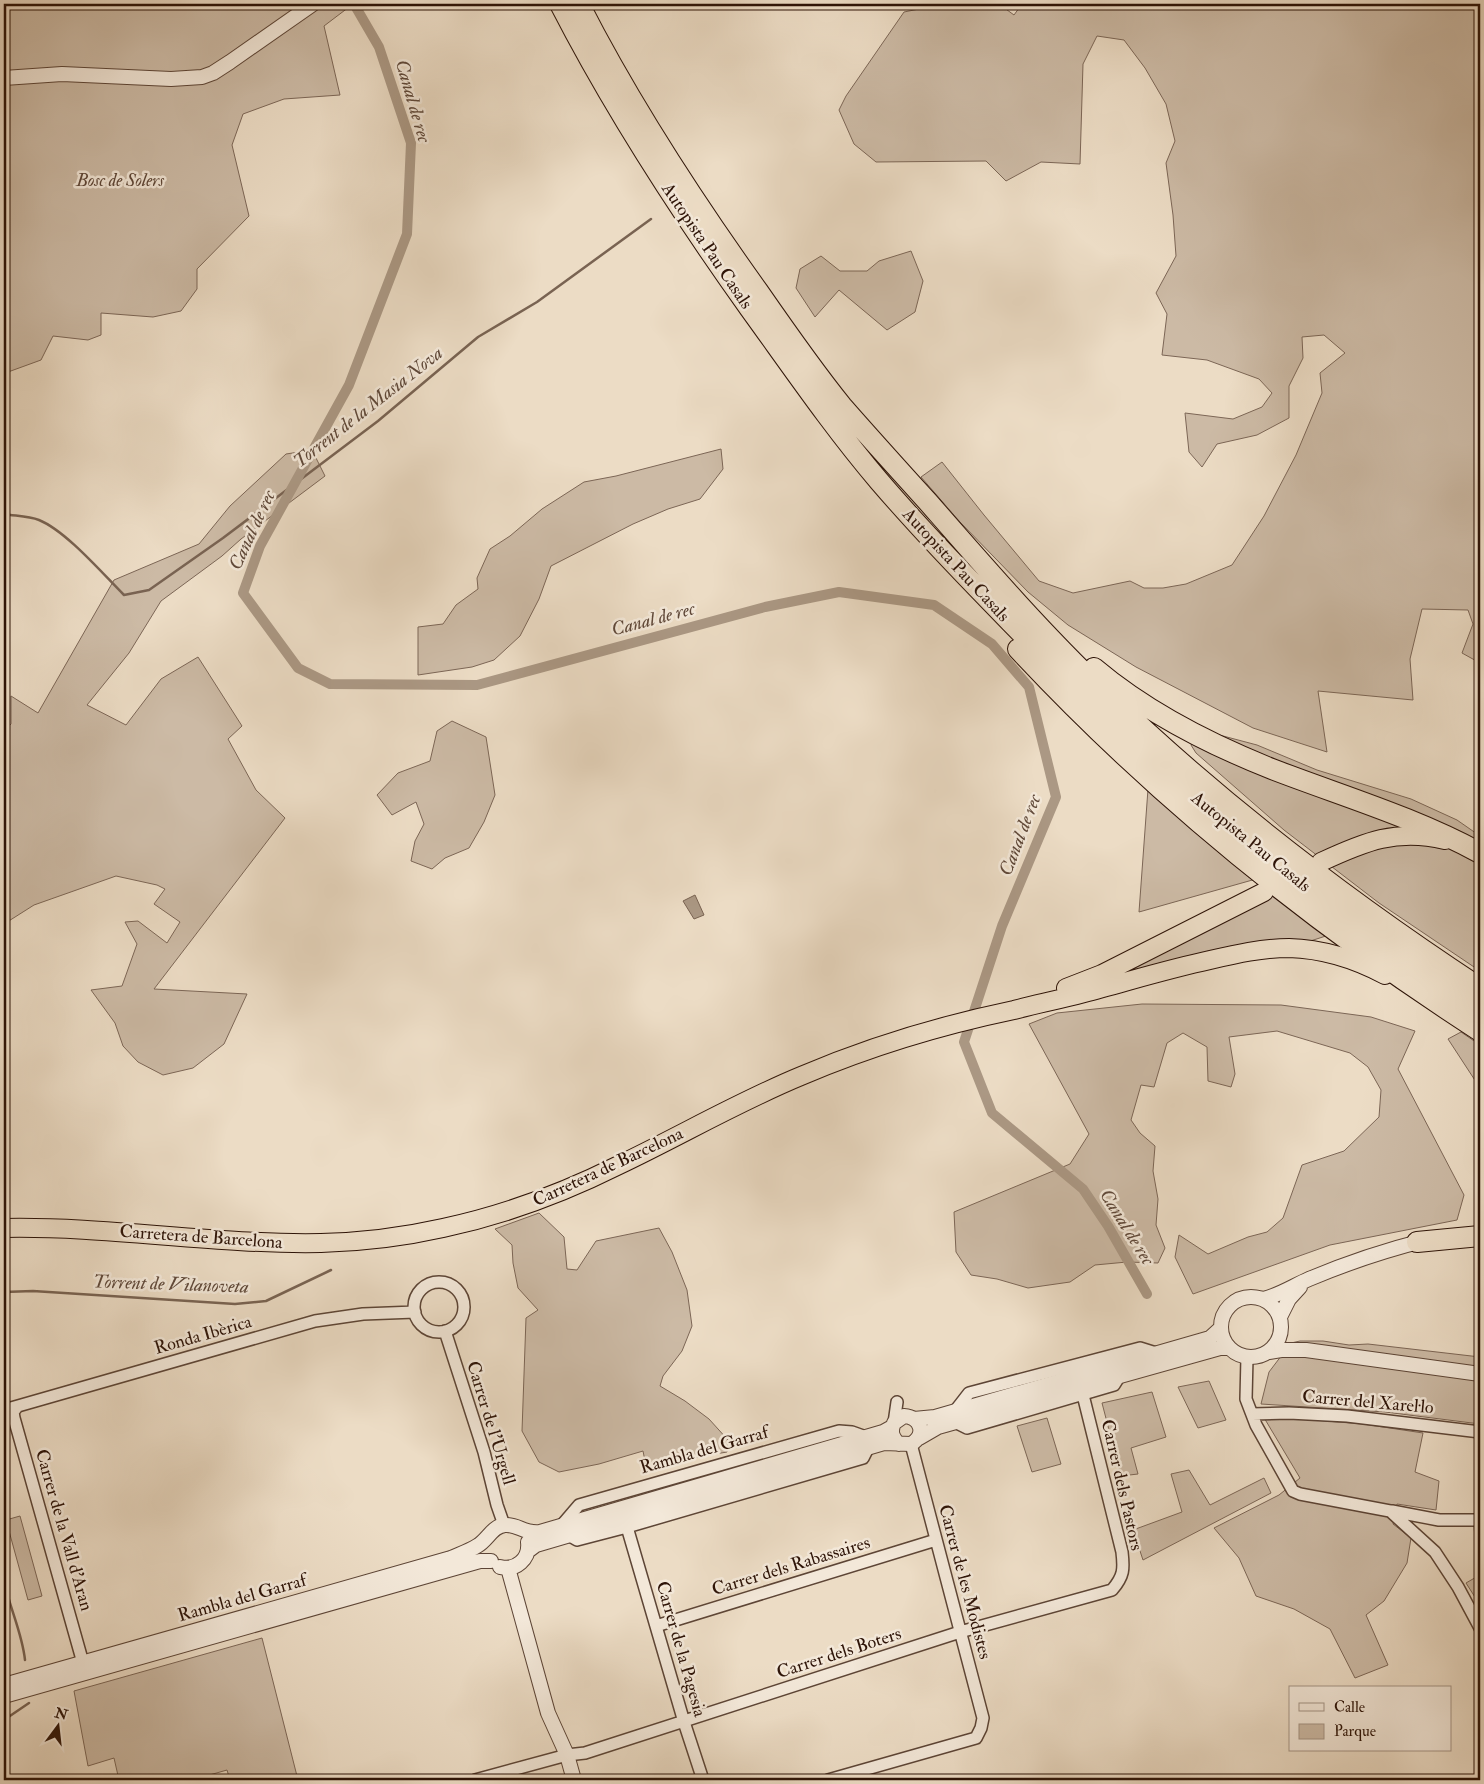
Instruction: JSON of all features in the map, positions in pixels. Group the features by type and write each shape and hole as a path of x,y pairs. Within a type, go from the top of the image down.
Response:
{"highway":[{"name":"Autopista Pau Casals","path":"560,4 635,138 695,232 805,385 876,478 926,535 1038,650 1140,748 1192,794 1308,889 1480,1009"},
{"name":"Autopista Pau Casals","path":"579,4 648,127 704,215 806,358 842,405 999,583 1059,648 1103,691 1203,781 1320,876 1430,955 1480,988"},
{"path":"926,535 942,561 1012,643 1049,683 1140,771 1240,858 1296,903 1425,996 1480,1031"},
{"path":"999,583 1017,595 1100,673 1161,716 1242,756 1418,822 1480,853"},
{"path":"1321,862 1371,841 1398,836 1439,839 1480,853"},
{"path":"1015,1009 1102,974 1264,892"},
{"path":"1015,1009 1047,1003 1237,953 1289,948 1318,951 1350,958 1383,973 1425,996"},
{"name":"Carretera de Barcelona","path":"4,1228 56,1228 263,1242 320,1243 378,1239 440,1229 488,1218 577,1185 760,1094 843,1059 898,1041 1015,1009"},
{"path":"1417,1242 1480,1236"}],"street":[{"path":"4,78 62,74 171,79 202,77 213,73 230,62 313,4"},
{"path":"1480,1226 1380,1252 1263,1299 1247,1297 1232,1303 1224,1312 1220,1340 1237,1354 1247,1358 1258,1357 1269,1352 1281,1350 1306,1350 1480,1374"},
{"path":"1269,1352 1278,1342 1281,1323 1289,1299 1308,1280"},
{"path":"437,1282 452,1286 458,1291 464,1307 459,1322 452,1328 437,1332 429,1330 422,1325 417,1319 415,1312 414,1303 422,1289 429,1284 437,1282"},
{"path":"1263,1299 1274,1308 1288,1336 1306,1350"},
{"name":"Ronda Ibèrica","path":"4,1410 314,1321 363,1314 415,1312"},
{"name":"Carrer de l'Urgell","path":"445,1331 484,1452 504,1525"},
{"name":"Rambla del Garraf","path":"508,1568 520,1563 528,1551 536,1544 565,1530 867,1442 910,1442 956,1417 1156,1353 1220,1340"},
{"name":"Rambla del Garraf","path":"912,1418 956,1417 1119,1377 1220,1340"},
{"path":"1247,1358 1246,1399 1263,1438 1294,1491 1300,1494 1439,1520 1480,1520"},
{"name":"Rambla del Garraf","path":"956,1417 967,1428 1114,1385 1119,1377"},
{"name":"Carrer dels Pastors","path":"1083,1395 1122,1552 1124,1569 1119,1582"},
{"name":"Carrer de la Vall d'Aran","path":"17,1407 14,1412 14,1418 83,1662"},
{"name":"Carrer del Xarel·lo","path":"1252,1414 1289,1413 1347,1416 1480,1432"},
{"path":"899,1418 912,1418 918,1422 921,1430 910,1442 894,1438 893,1425 899,1418"},
{"name":"Rambla del Garraf","path":"4,1696 27,1684 83,1662 451,1558 478,1546 496,1528 504,1525 512,1526 531,1534 565,1530 577,1540 863,1458 867,1442 893,1425"},
{"name":"Rambla del Garraf","path":"565,1530 579,1505 839,1431 852,1432 867,1442"},
{"name":"Carrer de les Modistes","path":"828,1780 976,1738 981,1728 983,1718 910,1442"},
{"path":"1390,1511 1400,1518 1435,1552 1458,1587 1480,1628"},
{"name":"Carrer de la Pagesia","path":"627,1527 684,1722 703,1780"},
{"path":"519,1529 528,1540 528,1551"},
{"path":"487,1538 486,1549 491,1561 500,1567 508,1568 548,1713 567,1755 574,1780"},
{"name":"Carrer dels Rabassaires","path":"656,1626 936,1540"},
{"name":"Rambla del Garraf","path":"4,1685 27,1684 480,1561 491,1561"},
{"name":"Carrer dels Boters","path":"476,1780 567,1755 584,1753 960,1632 1112,1590 1119,1582"}],"green space":[{"name":"Bosc de Solers","path":"4,4 353,4 324,26 340,95 284,99 243,114 232,145 249,216 197,269 197,289 181,311 153,317 101,313 101,335 88,340 53,336 41,360 8,372 4,379"},
{"path":"929,4 999,4 1014,15 1022,4 1480,4 1480,663 1462,653 1473,624 1468,610 1422,609 1410,659 1413,700 1318,691 1327,752 1253,728 1136,667 1068,625 1028,592 960,522 921,477 942,462 1039,581 1073,593 1130,581 1144,588 1163,588 1186,584 1232,565 1264,516 1296,455 1322,393 1320,373 1345,353 1324,335 1302,337 1303,358 1289,386 1289,418 1257,435 1217,444 1202,467 1189,452 1185,413 1233,419 1262,407 1272,393 1259,379 1207,360 1162,355 1167,314 1156,293 1176,256 1166,163 1175,141 1166,104 1145,68 1124,40 1097,36 1083,64 1080,164 1041,162 1006,181 986,161 876,162 854,144 839,110 846,96 904,12 924,8"},
{"path":"911,251 923,281 915,312 887,330 839,290 815,317 796,288 800,269 821,256 840,271 867,271 879,261"},
{"path":"721,449 723,469 700,499 668,509 633,524 551,566 539,599 520,636 494,660 472,667 418,675 418,627 443,624 456,605 478,589 477,578 490,549 510,536 542,509 584,482 616,476"},
{"path":"312,450 325,476 161,601 129,653 87,705 126,725 161,679 198,657 242,726 228,739 256,790 285,818 154,989 247,994 224,1044 193,1068 163,1075 138,1062 123,1046 115,1023 91,990 122,986 137,944 125,922 138,921 167,943 180,922 154,904 165,889 157,885 116,876 34,905 4,924 4,731 11,724 11,696 38,713 114,580 199,544 230,506 286,454"},
{"path":"452,721 486,737 495,795 484,822 469,848 445,858 432,869 411,861 415,841 424,824 416,802 392,815 377,795 398,773 430,761 437,731"},
{"path":"1208,732 1257,745 1317,770 1411,799 1457,820 1480,836 1480,971 1379,903 1284,830 1196,753 1191,745 1195,737"},
{"path":"1148,789 1256,879 1139,912"},
{"path":"1274,893 1329,935 1301,944 1125,975 1128,967"},
{"path":"1142,1004 1281,1005 1371,1017 1415,1031 1398,1069 1464,1195 1457,1220 1330,1245 1193,1294 1175,1257 1179,1235 1208,1254 1248,1237 1267,1232 1283,1218 1302,1165 1344,1151 1379,1117 1381,1090 1368,1067 1350,1053 1277,1031 1229,1037 1235,1074 1231,1087 1208,1081 1207,1047 1183,1033 1167,1043 1154,1087 1141,1085 1131,1120 1140,1133 1155,1146 1153,1171 1158,1199 1156,1225 1165,1248 1158,1263 1127,1262 1095,1265 1070,1282 1028,1288 997,1279 971,1275 956,1252 954,1212 1070,1164 1089,1134 1029,1024 1057,1013"},
{"path":"1461,1032 1480,1045 1480,1088 1448,1039"},
{"path":"539,1213 564,1237 567,1269 577,1270 596,1241 659,1228 672,1252 687,1290 692,1326 682,1351 663,1376 660,1386 685,1401 709,1419 728,1440 727,1452 646,1466 643,1451 599,1464 559,1472 539,1462 522,1431 526,1318 538,1310 518,1288 512,1245 495,1229"},
{"path":"1323,1341 1349,1345 1368,1344 1480,1357 1480,1424 1385,1412 1261,1404 1269,1372 1291,1343"},
{"path":"1209,1381 1226,1420 1198,1428 1178,1387"},
{"path":"1152,1392 1166,1437 1131,1448 1138,1474 1121,1476 1102,1403"},
{"path":"1263,1416 1363,1424 1423,1433 1415,1472 1439,1481 1436,1510 1397,1504 1393,1524 1411,1538 1407,1563 1384,1601 1366,1615 1388,1665 1355,1678 1330,1629 1294,1609 1256,1596 1239,1558 1214,1528 1279,1495 1300,1478"},
{"path":"1047,1418 1061,1464 1032,1472 1017,1426"},
{"path":"1189,1470 1210,1505 1264,1478 1271,1493 1143,1560 1133,1530 1182,1512 1171,1474"},
{"path":"20,1516 42,1596 28,1600 6,1520"},
{"path":"1474,1526 1480,1526 1480,1605 1466,1583 1478,1576"},
{"path":"262,1638 298,1780 230,1780 227,1770 192,1780 119,1780 114,1758 88,1766 74,1691"}],"shaded area":[{"path":"695,895 704,915 694,919 683,901"}],"waterway":[{"name":"Canal de rec","path":"354,4 379,47 411,143 407,234 349,385 260,546 243,593 298,668 330,684 477,685 765,607 839,592 934,605 992,644 1029,687 1056,797 1002,926 964,1042 992,1113 1083,1189 1108,1226 1147,1294"},
{"name":"Torrent de la Masia Nova","path":"4,514 35,519 50,525 83,553 124,595 149,590 223,538 378,421 478,337 537,302 651,219"},
{"name":"Torrent de Vilanoveta","path":"4,1292 33,1291 235,1304 266,1301 331,1270"},
{"path":"4,1580 25,1660"},
{"path":"4,1720 29,1703"}]}
